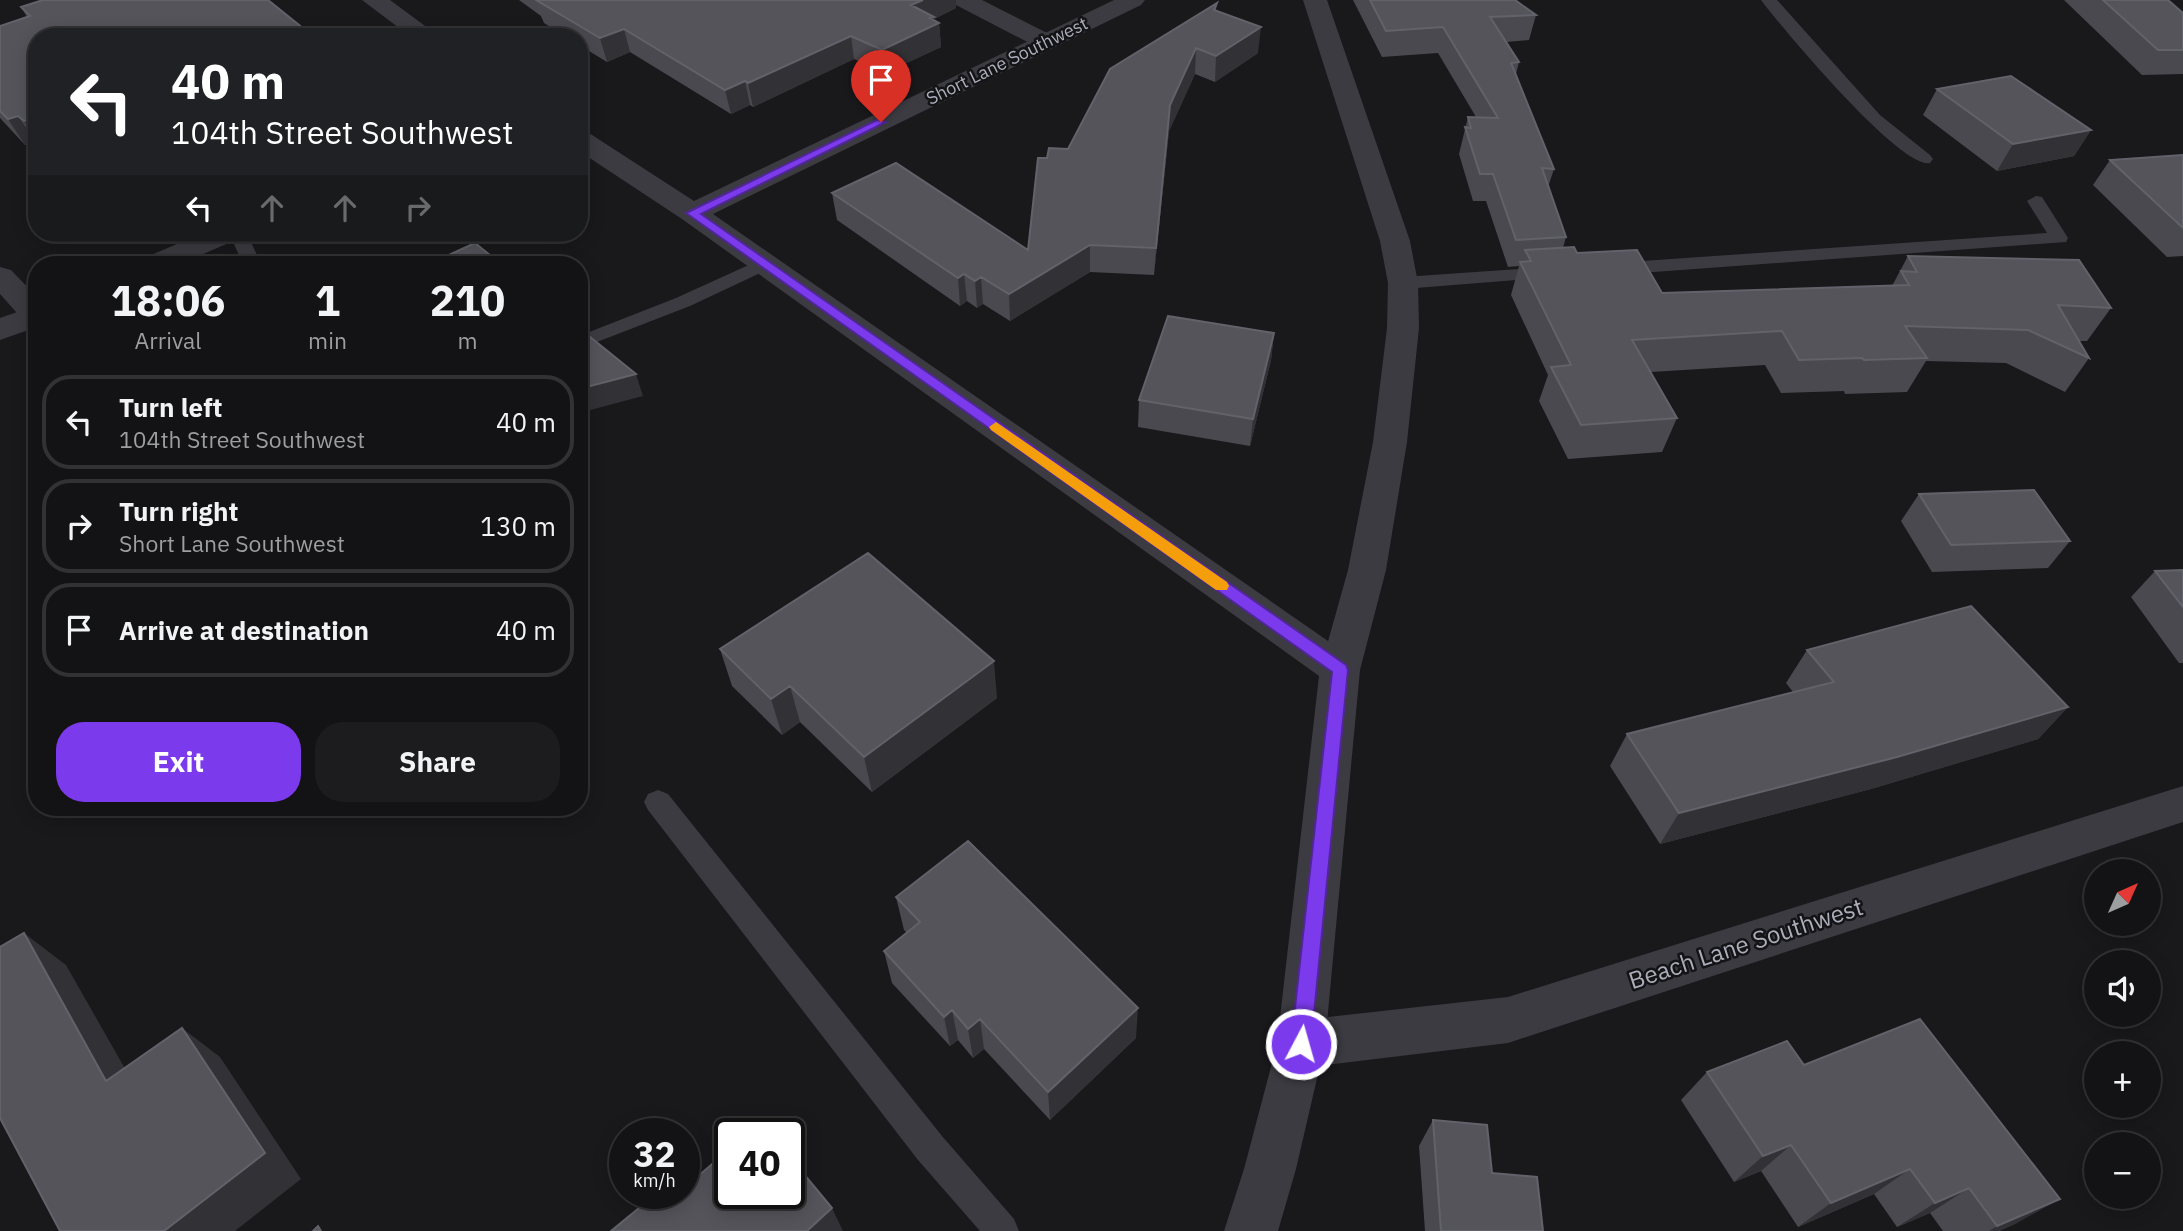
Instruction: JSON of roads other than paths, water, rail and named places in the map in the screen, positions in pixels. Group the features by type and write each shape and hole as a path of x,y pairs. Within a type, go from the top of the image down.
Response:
{"street":[{"path":"374,0 415,28"},
{"path":"964,0 1046,42"},
{"name":"Short Lane Southwest","path":"692,213 1133,0"},
{"path":"1251,1231 1270,1169 1301,1044 1340,670 1367,570 1390,442 1403,328 1403,283 1395,241 1315,0"},
{"path":"588,145 692,213 1340,670"},
{"path":"174,256 207,242"},
{"path":"0,276 28,306"},
{"path":"0,330 28,318"},
{"name":"Beach Lane Southwest","path":"1301,1044 1508,1020 2183,804"}],"lane":[{"path":"1769,0 1874,119 1924,159"},
{"path":"1595,270 2059,238 2036,201"},
{"path":"588,339 683,302 764,264"},
{"path":"1403,283 1567,272"},
{"path":"658,802 930,1148 1002,1231"}]}
